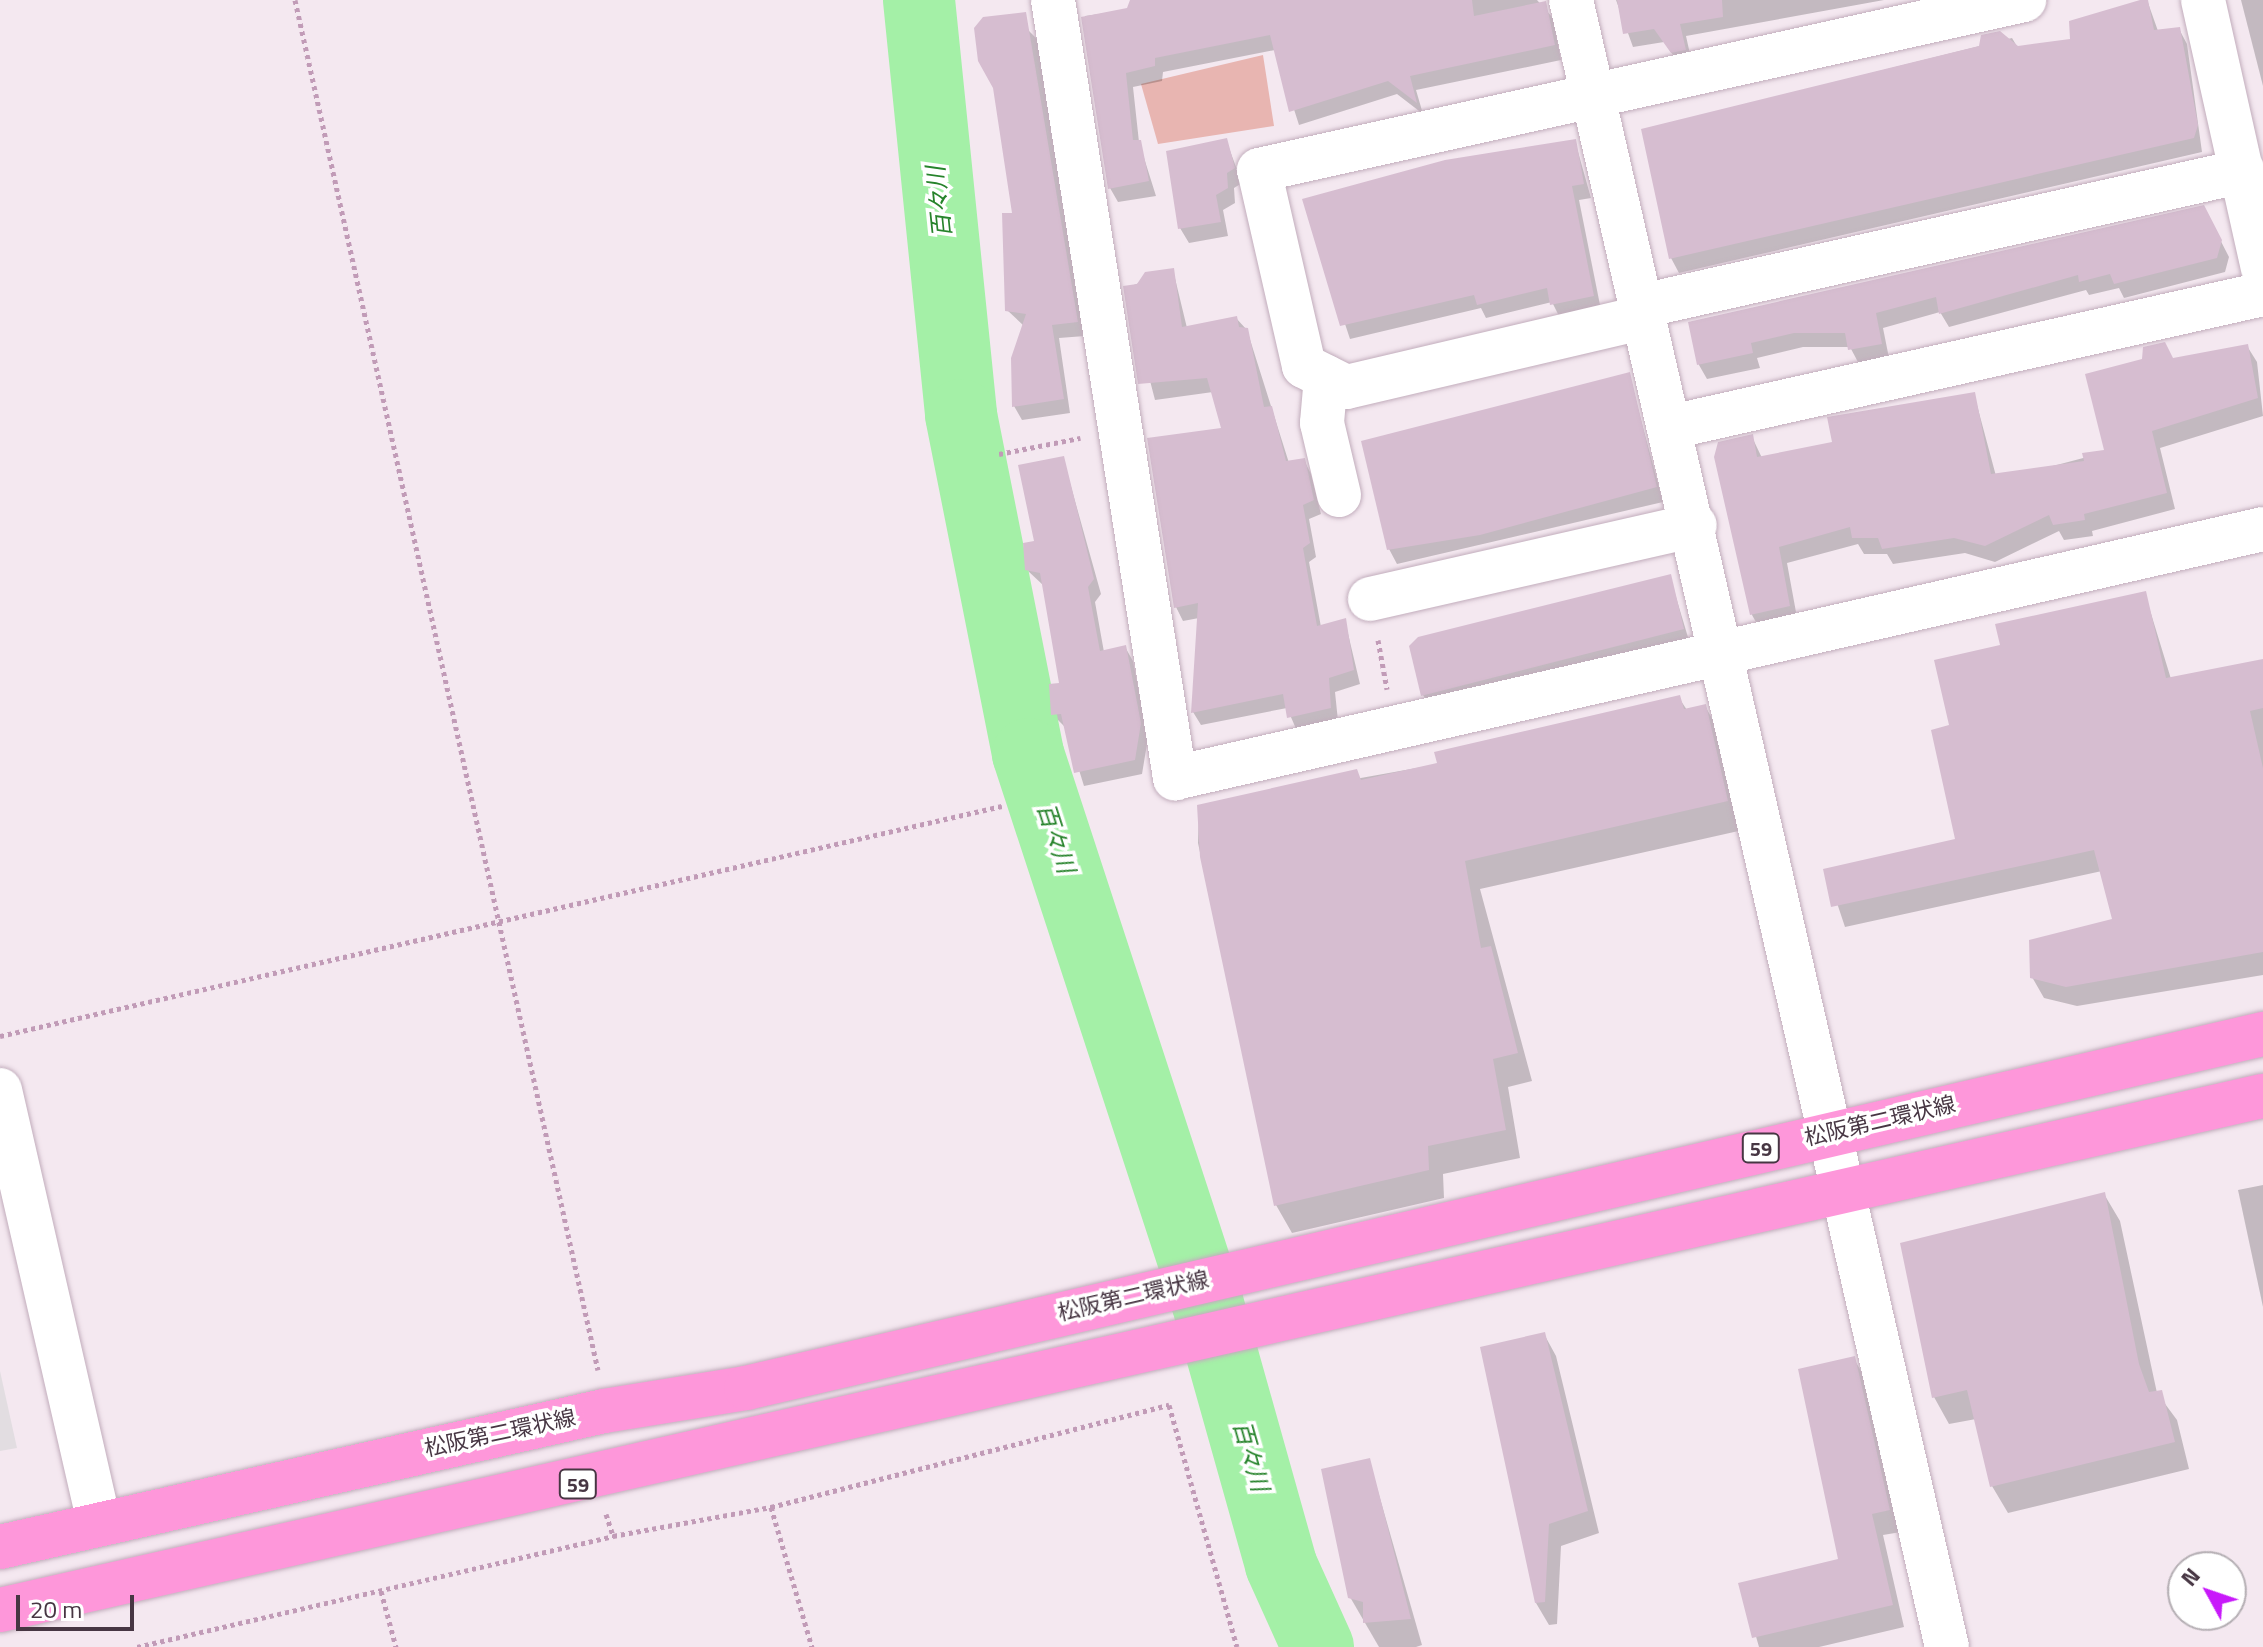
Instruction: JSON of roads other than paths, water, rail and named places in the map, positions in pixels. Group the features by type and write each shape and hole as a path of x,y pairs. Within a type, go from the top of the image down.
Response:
{"main road":[{"name":"松阪第二環状線","path":"0,1547 99,1521 604,1411 746,1388 1259,1265 2263,1034"},
{"name":"59","path":"0,1610 596,1480 1845,1188 2263,1096"}],"street":[{"path":"1053,0 1117,431 1175,778 2263,529"},
{"path":"1571,0 1725,651 1947,1647"},
{"path":"2024,0 1259,170 1304,366 1346,387 1644,312 2250,172"},
{"path":"2203,0 2250,172 2263,268"},
{"path":"1671,427 2263,294"},
{"path":"1326,377 1322,423 1339,495"},
{"path":"1370,599 1695,525"},
{"path":"0,1090 99,1521"}],"waterway":[{"name":"百々川","path":"919,0 961,415 1028,754 1207,1301 1281,1565 1318,1647"}]}
